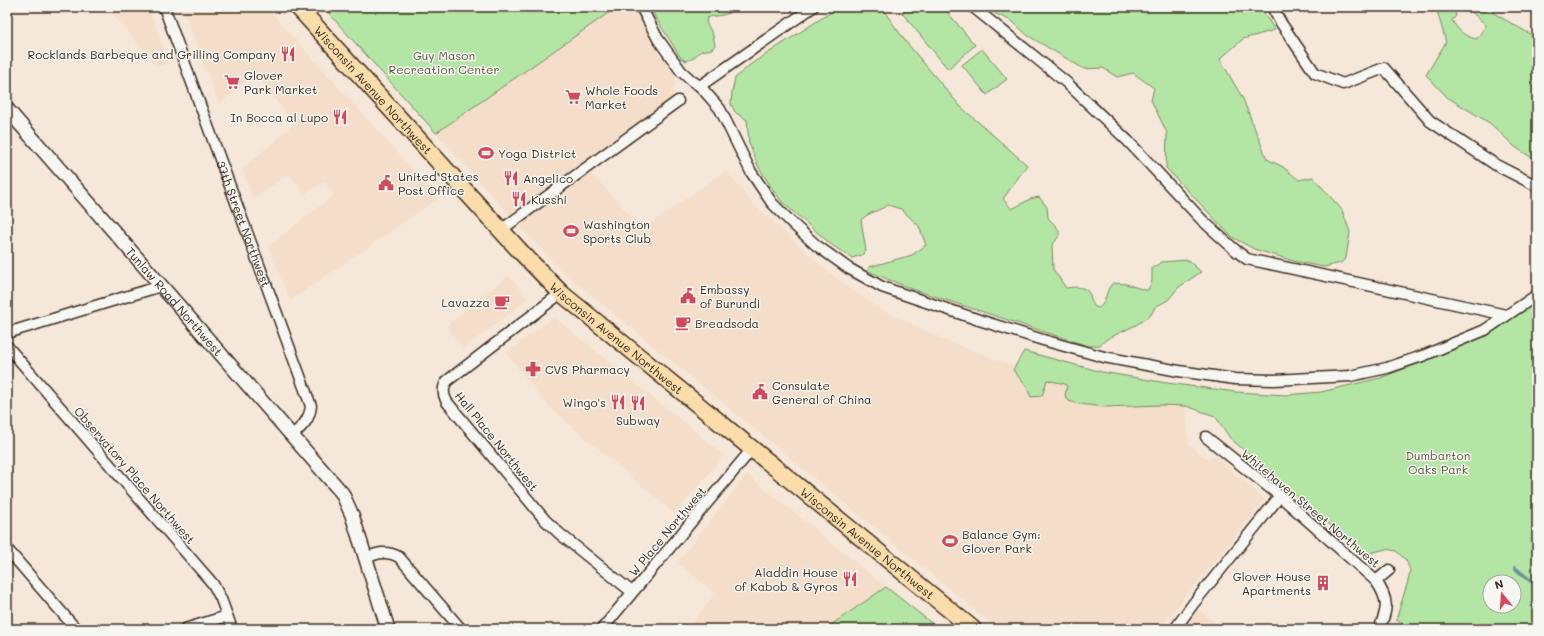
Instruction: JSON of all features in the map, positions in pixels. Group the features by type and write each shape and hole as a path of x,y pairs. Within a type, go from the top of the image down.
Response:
{"main road":[{"name":"Wisconsin Avenue Northwest","path":"298,7 501,230 561,293 973,629"}],"street":[{"name":"37th Street Northwest","path":"164,7 310,406 310,415 306,423 292,436"},
{"path":"642,7 658,39 681,71 700,86 720,109 751,172 772,203 816,245 848,268 882,287 1043,340 1104,357 1179,371 1235,379 1274,380 1350,376 1387,368 1425,355 1485,330 1537,295"},
{"path":"700,86 813,7"},
{"path":"973,7 1067,83 1127,140 1202,220 1247,259 1506,315"},
{"path":"1272,7 1315,73 1343,84 1384,68 1430,120 1496,164 1537,186"},
{"path":"501,230 678,101"},
{"name":"Tunlaw Road Northwest","path":"7,109 342,493 352,515 365,558"},
{"path":"7,333 161,286"},
{"name":"Hall Place Northwest","path":"561,293 447,381 444,389 445,398 546,520 560,534 632,592"},
{"name":"Observatory Place Northwest","path":"7,346 213,584 221,598 232,629"},
{"name":"Whitehaven Street Northwest","path":"1206,437 1280,496 1376,581 1384,594 1386,605 1385,617 1379,629"},
{"name":"W Place Northwest","path":"602,629 752,449"},
{"path":"1175,629 1193,604 1280,496"},
{"path":"7,548 76,629"},
{"path":"388,629 365,558 380,552 393,553 399,557 461,629"},
{"path":"1376,581 1388,570"},
{"path":"185,629 227,616"}],"shaded area":[{"path":"107,7 148,7 169,63 157,67"},
{"path":"182,7 266,7 439,198 290,301 268,246 334,195 324,181 304,195 289,174 253,199 242,169 294,124 256,74 219,105"},
{"path":"617,7 635,7 654,47 676,76 675,88 672,90 676,97 510,216 436,133"},
{"path":"726,170 753,204 831,274 880,309 945,340 1028,372 1185,399 1189,444 1207,459 1216,457 1265,500 1159,629 998,629 563,272 517,223 589,171 643,229"},
{"path":"509,275 528,299 463,349 446,326"},
{"path":"554,317 724,455 675,514 549,407 506,353"},
{"path":"747,474 886,587 825,629 699,629 692,623 715,593 677,563"},
{"path":"1196,607 1223,629 1179,629"}],"green space":[{"name":"Guy Mason Recreation Center","path":"323,7 617,7 436,133"},
{"path":"649,7 733,8 725,15 707,18 706,22 713,35 715,45 712,49 701,51 692,59 686,61 681,58"},
{"path":"839,7 881,7 906,42 960,106 1027,165 1003,199 1012,209 1030,199 1039,197 1047,207 1048,218 1059,231 1056,241 1052,245 1053,269 1066,288 1083,288 1090,295 1095,307 1099,308 1113,283 1126,284 1148,290 1152,281 1152,268 1162,262 1188,260 1201,272 1179,287 1168,300 1155,307 1151,315 1136,325 1107,339 1100,345 1088,346 912,289 870,272 868,270 869,267 912,255 926,245 919,226 901,209 888,205 867,215 861,220 866,251 862,255 852,258 833,246 782,202 771,187 758,166 749,143 747,120 735,112 731,104 735,78 751,64"},
{"path":"910,7 943,7 975,45 948,69 902,13"},
{"path":"988,7 1260,7 1275,30 1243,39 1220,59 1243,99 1267,159 1283,167 1299,180 1313,177 1342,210 1350,232 1346,258 1341,263 1324,267 1297,262 1254,249 1232,237 1166,168 1167,133 1151,100 1154,88 1133,73 1117,77 1103,68 1084,69 1027,35 1012,21 996,14"},
{"path":"1436,7 1451,7 1456,16 1452,20 1454,24 1462,33 1469,37 1477,39 1486,25 1466,7 1483,7 1537,38 1537,161 1515,147 1491,124 1447,97 1426,75 1446,42"},
{"path":"982,49 1007,79 987,95 962,65"},
{"name":"Dumbarton Oaks Park","path":"1537,302 1537,629 1405,629 1404,624 1396,620 1410,570 1406,560 1396,551 1386,549 1370,553 1362,553 1230,438 1215,416 1186,406 1160,405 1104,407 1079,404 1069,401 1066,398 1065,395 1067,387 1065,384 1047,380 1042,396 1031,397 1026,386 1013,370 1024,351 1102,372 1167,383 1236,392 1286,395 1321,392 1380,378 1450,351 1505,323"},
{"path":"886,587 939,629 825,629"}],"waterway":[{"path":"1515,568 1537,586"}],"place":[{"name":"Rocklands Barbeque and Grilling Company","path":"288,54"},
{"name":"Glover Park Market","path":"232,82"},
{"name":"Whole Foods Market","path":"573,97"},
{"name":"In Bocca al Lupo","path":"340,117"},
{"name":"Yoga District","path":"486,153"},
{"name":"Angelico","path":"511,178"},
{"name":"United States Post Office","path":"386,183"},
{"name":"Kusshi","path":"519,199"},
{"name":"Washington Sports Club","path":"571,231"},
{"name":"Embassy of Burundi","path":"688,296"},
{"name":"Lavazza","path":"502,302"},
{"name":"Breadsoda","path":"683,323"},
{"name":"CVS Pharmacy","path":"533,369"},
{"name":"Consulate General of China","path":"760,392"},
{"name":"Wingo's","path":"618,402"},
{"name":"Subway","path":"638,403"},
{"name":"Balance Gym: Glover Park","path":"950,541"},
{"name":"Aladdin House of Kabob & Gyros","path":"850,579"},
{"name":"Glover House Apartments","path":"1323,583"}]}
